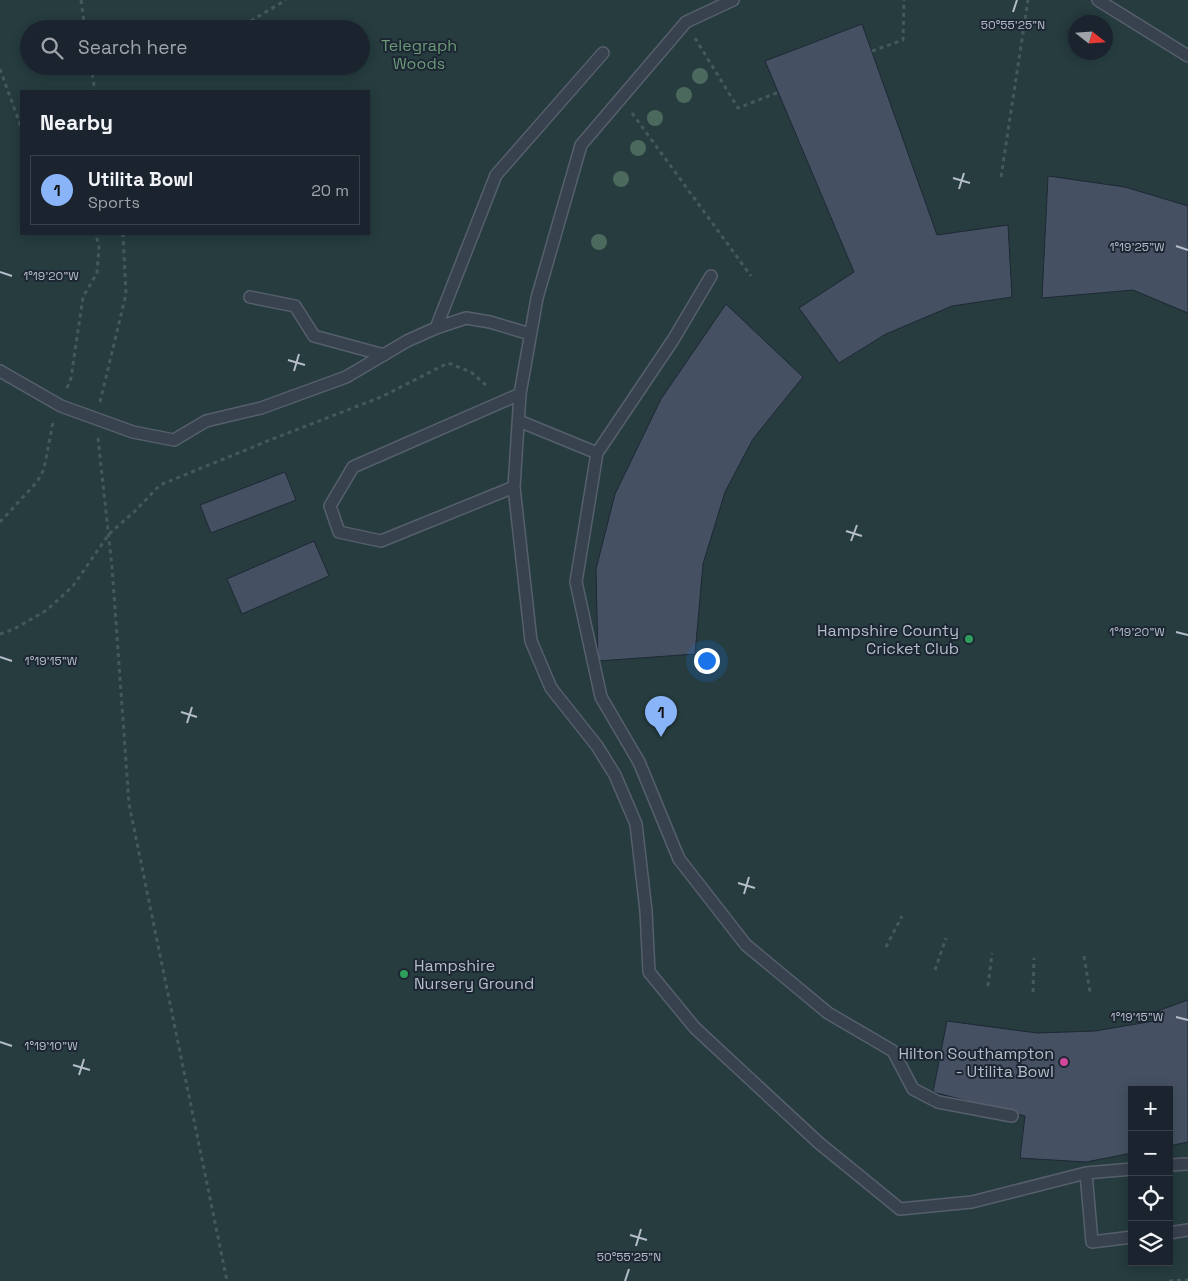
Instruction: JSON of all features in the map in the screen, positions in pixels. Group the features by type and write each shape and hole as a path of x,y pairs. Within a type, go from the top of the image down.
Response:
{"lane":[{"path":"733,0 686,22 581,144 537,298 520,394 514,487 531,641 551,688 597,746 616,775 636,824 646,911 649,972 695,1028 819,1144 900,1209 972,1202 1086,1173 1128,1169"},
{"path":"1098,0 1188,56"},
{"path":"436,328 496,175 603,54"},
{"path":"711,276 674,340 597,453 576,582 600,698 639,762 679,859 746,945 828,1013 893,1051 913,1089 938,1102 1012,1116"},
{"path":"250,297 295,306 314,336 384,355"},
{"path":"0,371 59,405 133,432 174,440 206,421 261,408 346,377 407,341 436,328 466,318 490,322 530,334"},
{"path":"514,487 381,541 339,532 330,506 353,467 520,394"},
{"path":"519,421 597,453"},
{"path":"1173,1165 1188,1164"},
{"path":"1086,1173 1092,1242 1128,1238"},
{"path":"1173,1232 1188,1230"}],"path":[{"path":"81,0 84,20"},
{"path":"252,20 286,0"},
{"path":"872,51 903,40 904,0"},
{"path":"1001,177 1028,0"},
{"path":"686,22 738,108 779,92"},
{"path":"0,69 20,124"},
{"path":"92,75 95,90"},
{"path":"620,98 751,276"},
{"path":"0,522 37,482 44,468 59,405 71,378 83,296 97,273 98,247 96,235"},
{"path":"124,235 126,294 96,419 109,534 129,804 227,1281"},
{"path":"0,634 47,610 73,586 109,534 160,485 381,397 448,364 471,372 504,401"},
{"path":"886,947 902,916"},
{"path":"935,970 946,938"},
{"path":"988,986 992,953"},
{"path":"1084,956 1090,992"},
{"path":"1033,992 1034,958"},
{"path":"1169,1281 1188,1280"}],"green space":[{"name":"Telegraph Woods","path":"0,0 1188,0 1188,1281 0,1281"}],"building":[{"path":"862,24 937,235 1008,225 1012,297 952,306 886,334 839,363 799,308 854,272 765,61"},
{"path":"1048,176 1125,187 1188,206 1188,313 1133,290 1042,298"},
{"path":"726,304 803,377 753,439 725,492 703,564 695,654 598,661 596,569 615,494 661,399"},
{"path":"285,472 296,500 211,533 200,505"},
{"path":"314,541 329,576 242,614 227,579"},
{"name":"Hilton Southampton - Utilita Bowl","path":"1188,1000 1188,1142 1173,1145 1173,1086 1128,1086 1128,1154 1086,1162 1020,1158 1025,1116 933,1092 947,1021 1037,1033 1095,1031 1154,1021 1152,1013"}],"place":[{"name":"Hampshire County Cricket Club","path":"969,639"},
{"name":"Utilita Bowl","path":"661,737"},
{"name":"Hampshire Nursery Ground","path":"404,974"},
{"name":"Hilton Southampton - Utilita Bowl","path":"1064,1062"}]}
